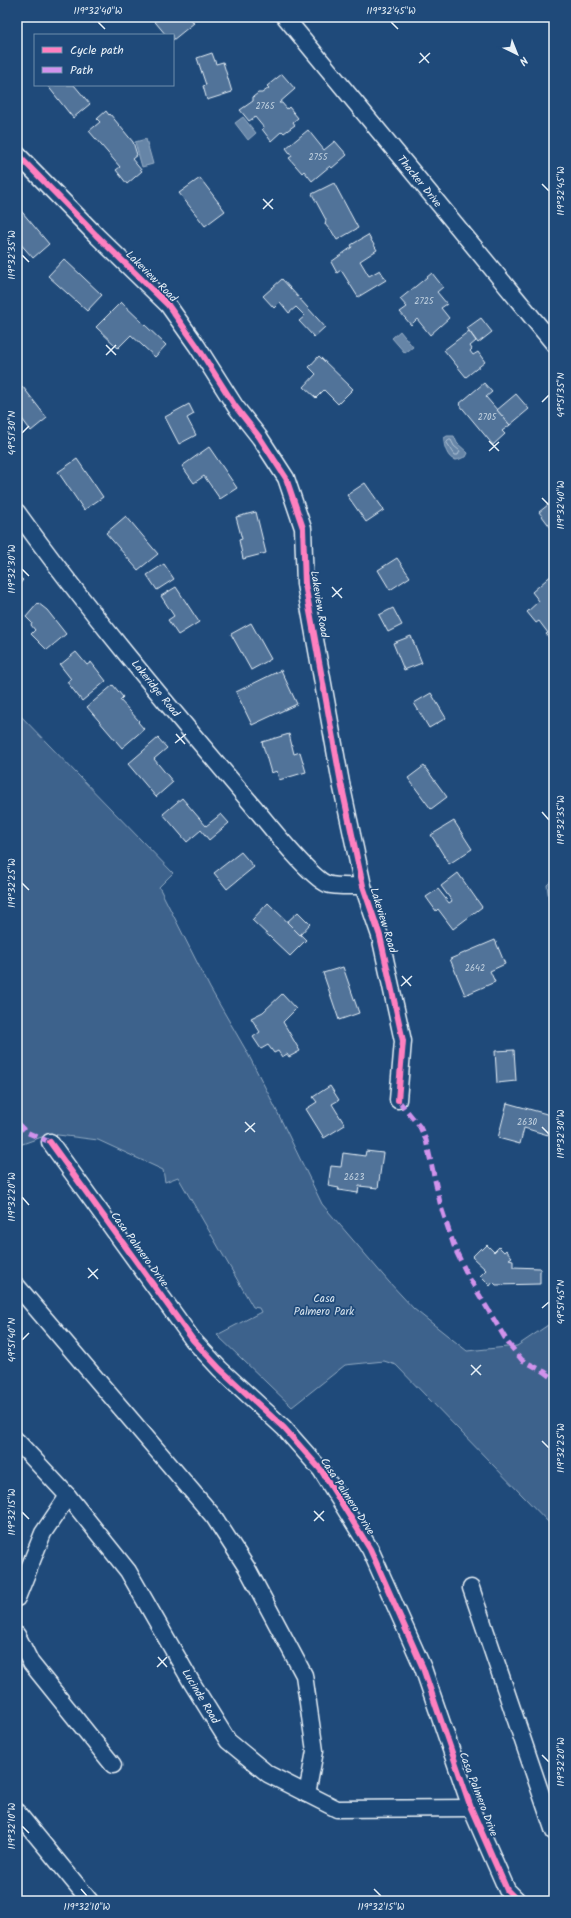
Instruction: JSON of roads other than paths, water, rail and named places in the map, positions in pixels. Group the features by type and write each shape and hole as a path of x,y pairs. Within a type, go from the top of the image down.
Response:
{"street":[{"name":"Thacker Drive","path":"285,17 554,344"},
{"name":"Lakeview Road","path":"17,154 96,235 168,305 197,346 235,406 260,438 286,478 303,528 305,584 363,886 380,936 404,1041 398,1100"},
{"name":"Lakeridge Road","path":"17,512 95,614 191,732 282,840 314,874 327,884 363,886"},
{"name":"Casa Palmero Drive","path":"50,1142 193,1340 220,1369 284,1428 321,1470 370,1549 395,1602 423,1668 471,1808 507,1890 518,1901"},
{"path":"17,1286 214,1517 247,1568 304,1675 314,1751 307,1794"},
{"name":"Lucinde Road","path":"17,1441 68,1496 128,1571 192,1683 228,1741 268,1774 337,1809 471,1808"},
{"path":"17,1598 43,1533 68,1496"},
{"path":"471,1588 554,1832"},
{"path":"17,1635 31,1663 113,1765"},
{"path":"17,1812 22,1829 90,1901"}],"water":[{"path":"243,117 256,133 248,140 235,123"},
{"path":"146,139 153,164 142,167 135,142"},
{"path":"400,331 413,347 405,353 392,338"},
{"path":"447,436 454,436 457,443 468,453 466,457 456,460 448,455 444,444 444,438"}],"park label":[{"name":"Casa Palmero Park","path":"324,1304"}]}
